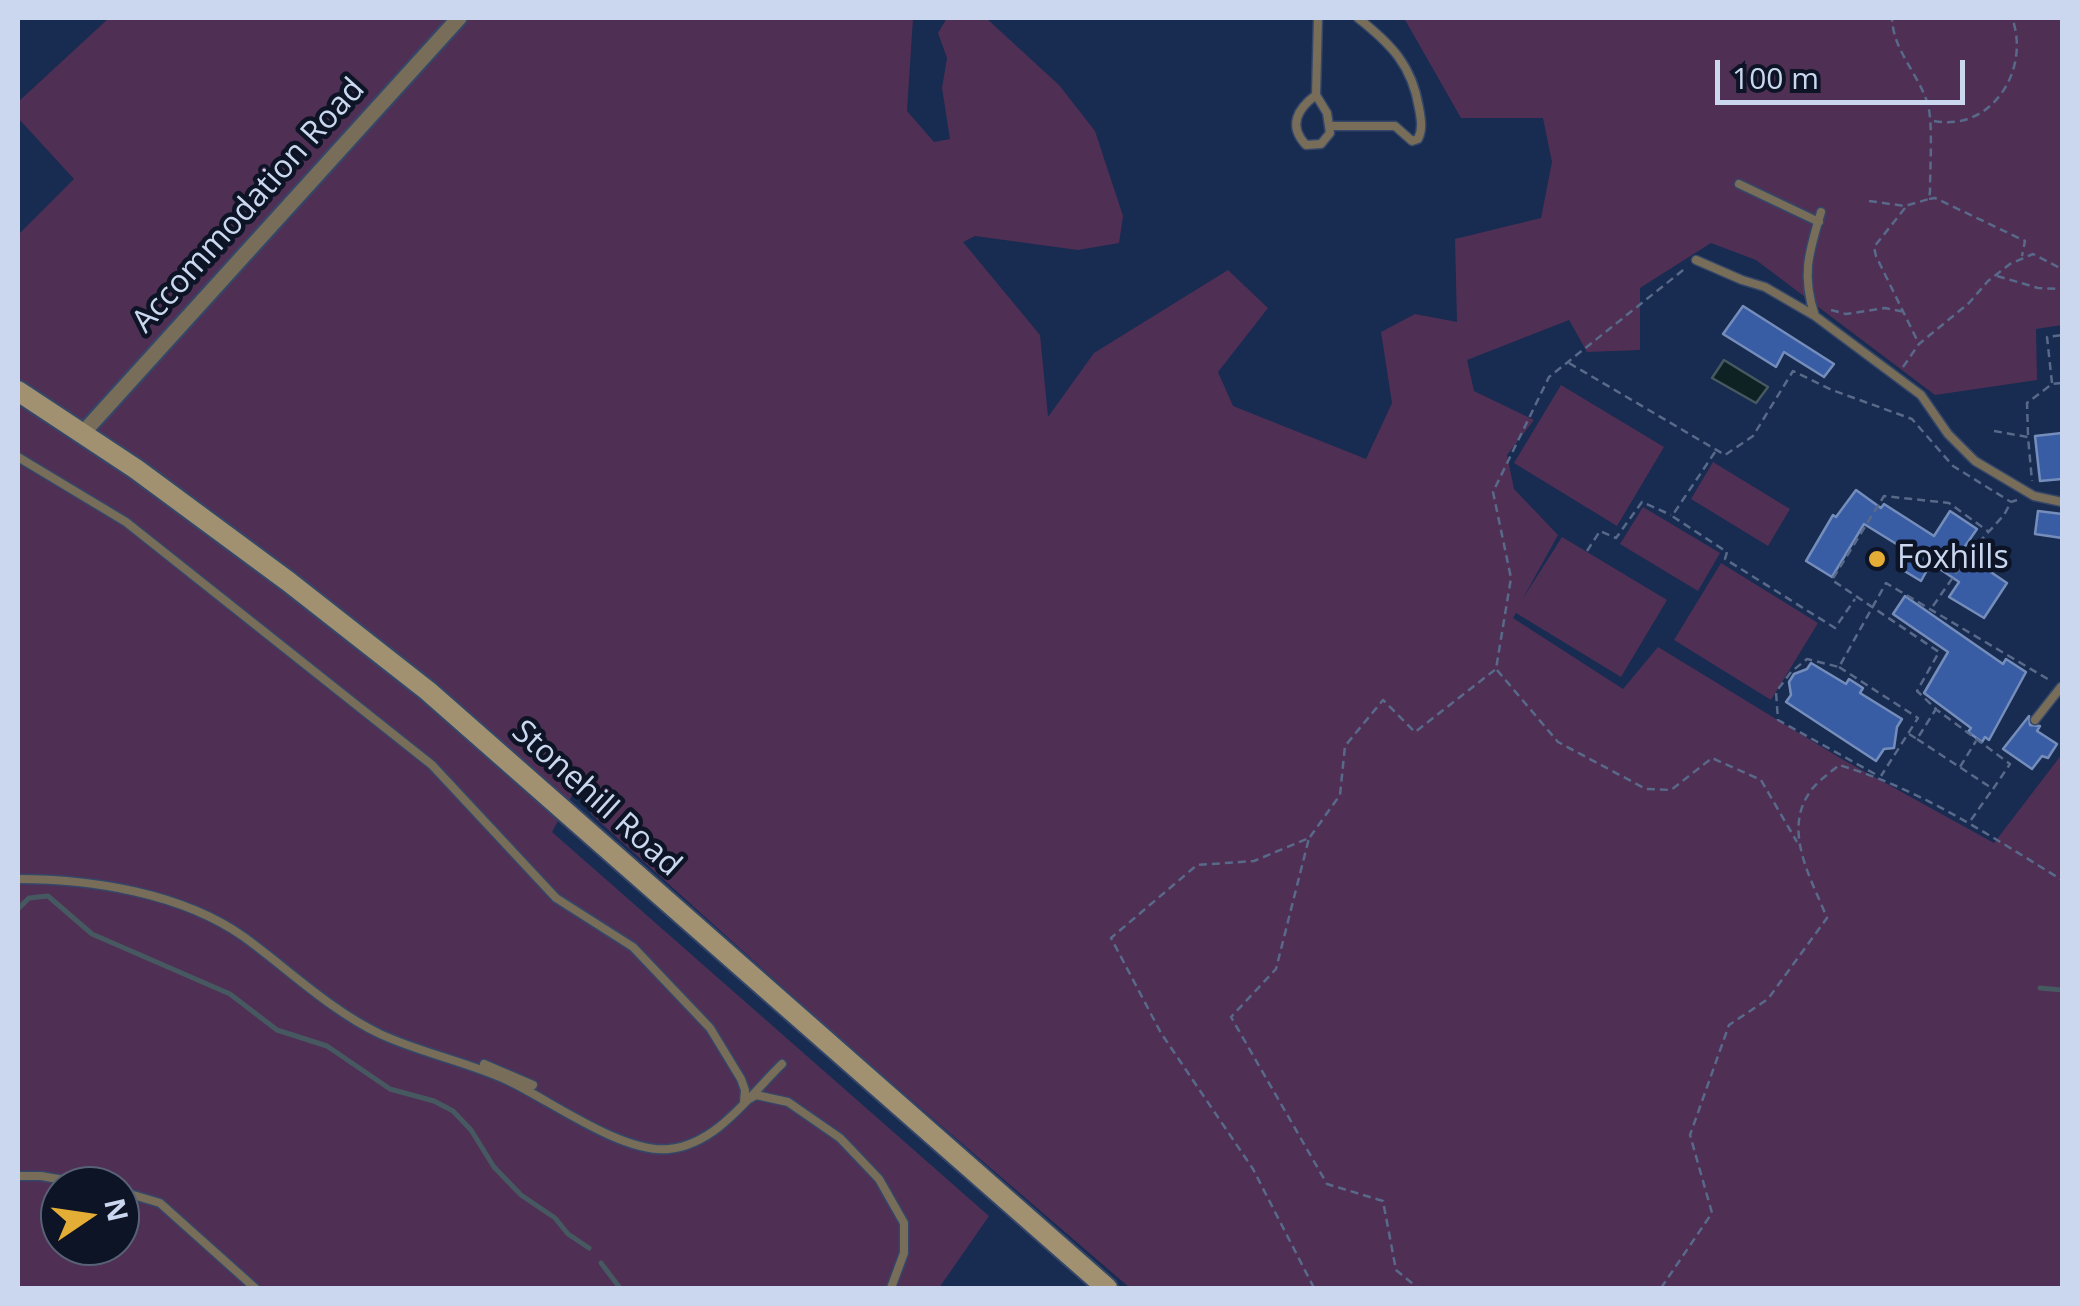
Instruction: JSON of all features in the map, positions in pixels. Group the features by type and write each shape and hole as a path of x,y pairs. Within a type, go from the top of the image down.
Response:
{"street":[{"name":"Accommodation Road","path":"82,434 459,18"},
{"name":"Stonehill Road","path":"18,391 136,469 428,691 1107,1288"}],"lane":[{"path":"1316,95 1298,113 1295,122 1300,140 1306,145 1327,140 1331,126 1316,95 1318,18"},
{"path":"1331,126 1394,126 1412,141 1418,140 1422,132 1408,68 1398,51 1358,18"},
{"path":"1740,184 1820,217 1806,262 1808,297 1815,316"},
{"path":"1696,260 1766,287 1815,316 1921,394 1948,434 1975,461 2034,496 2062,502"},
{"path":"18,458 126,522 432,765 556,898 633,947 710,1028 741,1079 744,1102"},
{"path":"2034,720 2062,686"},
{"path":"18,879 72,882 133,893 204,916 240,934 380,1034 509,1082 638,1146 655,1150 689,1144 718,1129 782,1064"},
{"path":"484,1064 533,1086"},
{"path":"744,1102 756,1096 788,1102 840,1138 879,1179 900,1212 905,1236 904,1253 891,1288"},
{"path":"140,1197 160,1203 255,1288"}],"path":[{"path":"1892,18 1897,43 1923,93 1931,120 1929,198"},
{"path":"1931,120 1966,122 1993,105 2007,87 2016,59 2012,18"},
{"path":"1870,201 1905,206 1929,198 2025,241 2021,257"},
{"path":"1905,206 1874,247 1920,344"},
{"path":"1896,376 1920,344 2021,257 2033,254 2062,268"},
{"path":"1418,1288 1396,1270 1383,1201 1328,1184 1232,1016 1276,969 1309,838 1340,794 1345,746 1383,700 1415,732 1496,669 1511,578 1494,492 1549,377 1696,260"},
{"path":"1996,275 2038,288 2062,289"},
{"path":"1815,316 1834,309 1846,314 1885,308 1905,312"},
{"path":"2052,384 2048,337 2062,335"},
{"path":"1568,362 1725,455 1753,436 1793,370 1832,390 1912,418 1953,466 2010,502 2034,496 2027,403 2052,384 2062,382"},
{"path":"1994,431 2028,437"},
{"path":"1672,516 1716,450"},
{"path":"1969,822 2010,764 1936,709 1917,690 1939,652 1832,580 1884,496 1949,503 1989,532"},
{"path":"1587,552 1600,531 1616,538 1642,502 1672,516 1727,552 1725,559 1835,628 1856,598"},
{"path":"1932,608 2004,516 2010,502"},
{"path":"1840,667 1886,583 2062,686"},
{"path":"1880,777 1918,718 1840,667 1806,659 1776,692 1778,720 1880,777 1969,822 2062,880"},
{"path":"1496,669 1558,742 1646,789 1671,790 1712,758 1760,780 1798,843 1827,918 1768,999 1728,1024 1690,1135 1712,1212 1660,1288"},
{"path":"1917,739 1936,709"},
{"path":"1908,734 1993,788"},
{"path":"1960,767 1977,740"},
{"path":"1798,843 1800,818 1810,792 1839,766 1880,777"},
{"path":"1309,838 1254,861 1197,865 1112,938 1161,1034 1252,1169 1314,1288"}],"shaded area":[{"path":"109,18 913,18 907,111 934,142 950,139 942,88 947,58 938,33 947,18 986,18 1059,85 1095,131 1123,216 1119,243 1078,250 975,236 963,242 1040,335 1048,417 1094,353 1228,270 1268,308 1218,372 1233,406 1366,459 1392,403 1381,332 1415,314 1457,322 1455,239 1541,218 1552,162 1543,118 1461,118 1404,18 2062,18 2062,325 2036,329 2037,380 1935,395 1756,260 1711,243 1640,288 1640,350 1587,352 1569,320 1467,360 1474,391 1534,420 1507,455 1514,489 1558,535 1522,600 1562,537 1667,600 1621,677 1516,613 1513,618 1623,689 1658,647 1840,758 1994,843 2062,754 2062,1288 1130,1288 837,1036 592,815 575,790 552,832 989,1216 939,1288 18,1288 18,235 74,179 18,118 18,102"},
{"path":"1724,360 1768,387 1756,403 1712,378"},
{"path":"1561,385 1664,447 1617,526 1514,463"},
{"path":"1713,462 1790,509 1768,546 1691,499"},
{"path":"1643,507 1720,553 1698,591 1620,544"},
{"path":"1721,563 1818,623 1771,700 1674,640"}],"building":[{"path":"1743,306 1834,364 1824,377 1784,352 1776,367 1723,334"},
{"path":"2062,433 2062,479 2040,481 2035,436"},
{"path":"1856,490 1934,536 1950,511 1977,529 1961,552 2007,583 1984,618 1949,597 1959,582 1931,563 1921,581 1901,569 1911,553 1864,524 1832,577 1806,561 1833,515 1836,517"},
{"path":"2038,511 2062,514 2062,538 2035,534"},
{"path":"1905,596 2003,664 2006,659 2026,672 1989,740 1985,737 1982,742 1968,732 1971,728 1924,693 1948,652 1893,614"},
{"path":"1811,663 1846,684 1849,679 1863,688 1860,693 1902,719 1894,748 1884,749 1876,761 1786,702 1794,674"},
{"path":"2029,716 2030,725 2040,726 2037,731 2057,744 2048,758 2042,756 2032,769 2003,749"}],"waterway":[{"path":"18,909 29,898 48,896 92,934 230,994 277,1030 327,1046 390,1089 434,1101 453,1111 471,1130 494,1167 521,1195 589,1248"},
{"path":"2040,988 2062,990"},
{"path":"601,1263 620,1288"}],"place":[{"name":"Foxhills","path":"1877,559"}]}
